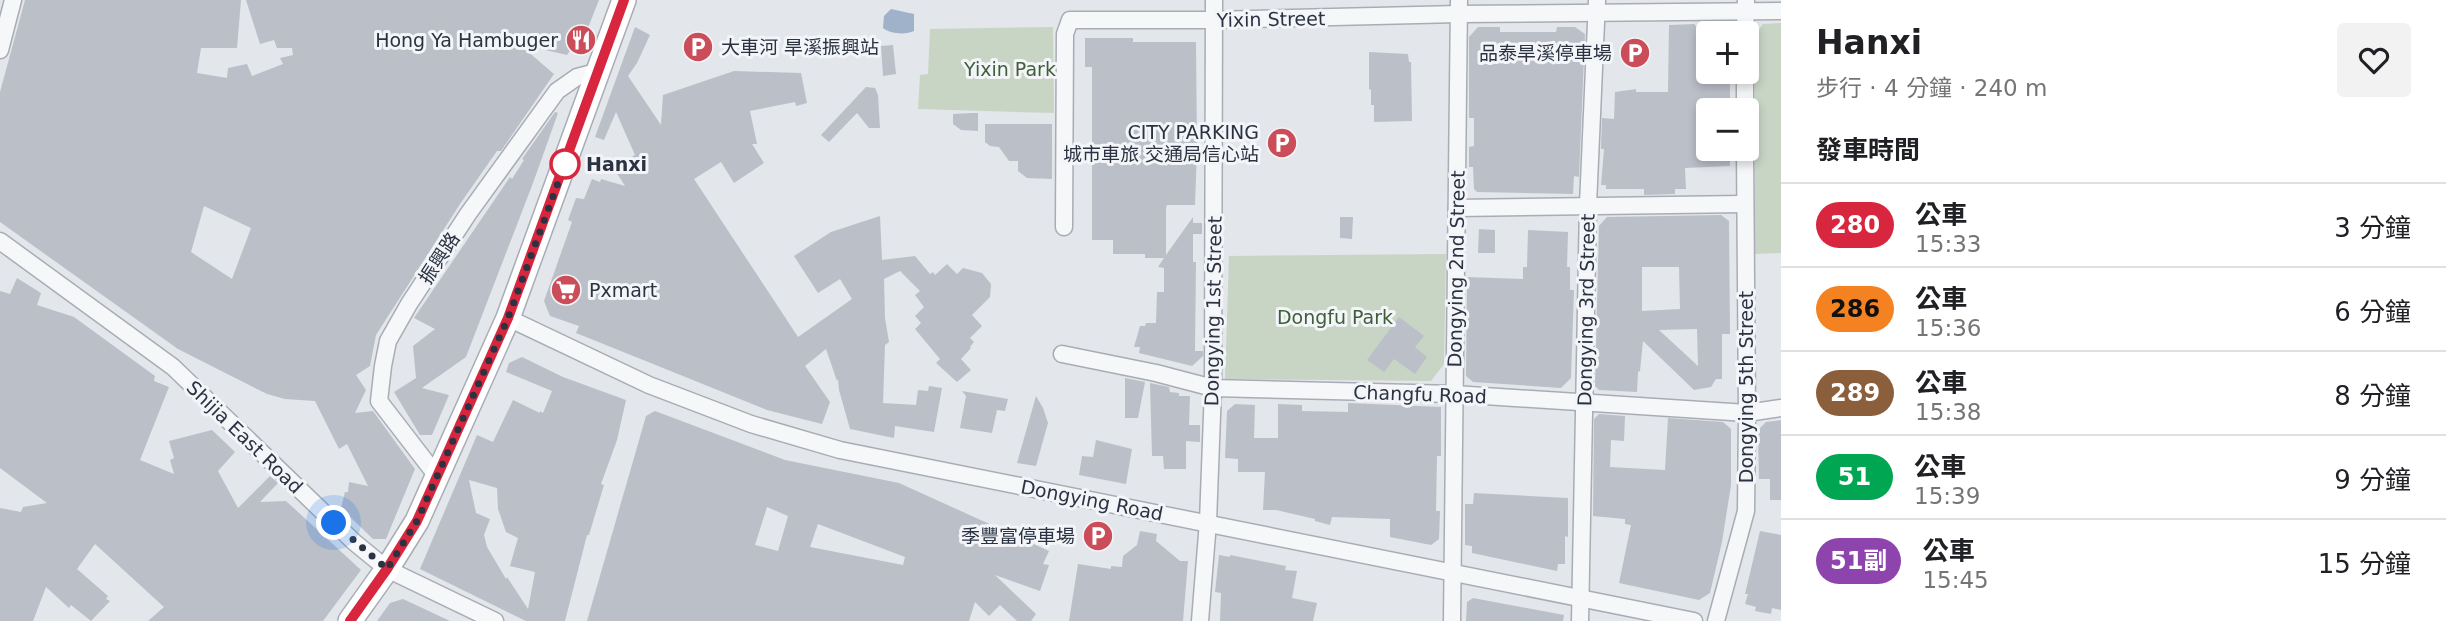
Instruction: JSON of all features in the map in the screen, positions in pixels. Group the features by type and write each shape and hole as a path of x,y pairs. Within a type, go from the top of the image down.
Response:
{"main road":[{"path":"350,621 417,521 508,318 624,0"}],"street":[{"path":"0,50 13,0"},
{"name":"Dongying 1st Street","path":"1200,621 1208,522 1213,388 1213,0"},
{"name":"Dongying 3rd Street","path":"1580,621 1588,205 1597,6"},
{"name":"Yixin Street","path":"1064,227 1065,34 1070,20 1213,20 1459,7 1746,6 1781,11"},
{"name":"Dongying 2nd Street","path":"1452,621 1459,7"},
{"name":"振興路","path":"436,475 379,401 388,341 468,214 557,91 577,77 600,71"},
{"name":"Dongying 5th Street","path":"1716,621 1746,511 1745,161"},
{"path":"1457,208 1744,204"},
{"name":"Shijia East Road","path":"0,241 173,367 354,542 387,569 495,621"},
{"name":"Dongying Road","path":"508,318 649,386 751,425 827,447 1694,621"},
{"name":"Changfu Road","path":"1062,354 1156,373 1213,388 1454,394 1747,412 1781,408"}],"green space":[{"path":"1781,23 1781,253 1755,254 1755,161 1759,161 1759,98 1755,98 1755,84 1759,84 1759,30 1763,24"},
{"name":"Yixin Park","path":"1053,27 1054,113 918,109 920,75 928,74 930,29"},
{"name":"Dongfu Park","path":"1446,254 1444,364 1431,381 1225,379 1229,256"}],"water":[{"path":"891,9 914,14 914,31 898,33 883,28 884,16"}],"building":[{"path":"25,0 241,0 237,48 201,48 197,73 227,78 228,68 247,64 252,76 283,64 280,58 293,55 292,48 277,48 274,40 260,44 246,0 599,0 582,43 577,40 567,55 519,44 554,74 501,151 497,151 460,204 376,335 370,366 356,375 366,390 355,413 373,411 415,469 386,539 373,539 341,508 349,482 368,486 347,444 339,449 315,401 285,399 267,394 178,349 0,222 0,92","holes":["204,206 251,228 232,279 191,252"]},
{"path":"1669,25 1696,26 1696,84 1730,84 1730,98 1696,98 1696,161 1730,161 1730,166 1685,168 1686,189 1675,189 1675,194 1644,195 1644,189 1606,189 1606,185 1601,185 1604,149 1601,149 1602,118 1614,119 1615,92 1636,89 1636,92 1668,92"},
{"path":"635,27 650,35 628,76 661,125 663,95 734,71 801,73 807,103 796,106 795,102 750,111 757,144 752,144 764,163 734,183 721,162 694,179 798,337 852,299 840,279 818,293 794,256 831,232 880,216 882,260 915,256 930,274 933,272 935,275 947,264 957,274 963,268 982,273 991,284 990,297 972,315 982,326 970,338 974,342 961,359 971,370 957,382 936,363 940,359 915,329 921,323 915,316 924,307 915,295 920,291 900,271 884,279 889,342 885,345 883,403 916,405 918,390 928,391 929,386 942,388 934,432 895,426 894,438 850,429 838,379 837,381 826,349 805,366 830,402 822,424 767,410 576,333 579,326 550,316 544,301 572,222 568,220 576,198 584,199 592,179 625,186 615,170 635,155 616,112 604,140 595,137"},
{"path":"1478,27 1500,27 1500,32 1556,32 1557,27 1575,27 1585,34 1579,177 1574,176 1573,194 1477,192 1474,189 1473,167 1469,167 1469,147 1474,146 1474,118 1469,118 1469,37"},
{"path":"1085,38 1133,38 1133,42 1196,42 1195,205 1167,205 1166,208 1166,255 1193,217 1193,223 1202,223 1202,234 1193,234 1193,262 1196,262 1195,351 1203,351 1203,356 1192,366 1139,353 1140,347 1134,347 1140,326 1156,323 1157,292 1164,292 1164,268 1158,267 1164,258 1145,258 1145,254 1113,254 1113,240 1092,240 1092,67 1085,67"},
{"path":"893,45 896,74 883,76 881,46"},
{"path":"1369,52 1408,54 1411,62 1412,121 1374,122 1374,105 1371,105 1369,89"},
{"path":"866,87 875,88 878,95 880,128 869,128 857,113 829,142 821,135"},
{"path":"555,112 558,113 533,183 466,357 422,388 449,395 432,435 420,435 394,392 416,378 413,346 435,329 414,318 510,177 512,179 524,160 522,159"},
{"path":"978,113 978,131 961,130 953,124 953,114"},
{"path":"985,124 1052,124 1052,179 1027,178 1018,171 1018,161 1009,161 999,147 985,142"},
{"path":"1721,215 1729,221 1730,334 1722,334 1722,379 1716,379 1711,387 1694,390 1643,341 1637,392 1599,390 1595,386 1599,226 1607,217","holes":["1642,267 1679,267 1680,309 1642,311","1697,329 1698,366 1659,330"]},
{"path":"1340,217 1353,217 1352,239 1340,238"},
{"path":"1479,229 1495,230 1495,253 1478,253"},
{"path":"1528,230 1568,232 1567,267 1570,267 1570,290 1574,290 1571,378 1561,388 1473,382 1466,376 1467,277 1523,279 1523,267 1527,267"},
{"path":"17,278 41,293 37,305 74,317 155,376 154,381 169,387 140,460 174,474 170,460 174,458 169,441 212,430 235,452 218,471 238,508 270,476 278,483 260,502 286,501 361,570 323,621 148,621 164,607 95,544 77,569 108,596 106,599 110,601 91,621 71,605 69,608 46,587 33,621 0,621 0,508 21,512 23,507 47,503 0,468 0,291 10,294"},
{"path":"1399,317 1424,336 1415,347 1427,357 1415,374 1394,359 1384,372 1367,360"},
{"path":"522,357 563,377 626,400 565,621 526,621 420,569 477,435 493,442 513,400 543,413 552,391 506,372 509,363","holes":["469,480 497,488 498,509 506,532 518,538 510,566 535,572 528,609 487,547 484,535 490,519 476,513"]},
{"path":"1125,378 1145,382 1138,418 1125,418"},
{"path":"1150,383 1169,387 1170,392 1179,393 1179,396 1190,396 1189,425 1200,425 1200,442 1186,441 1186,469 1164,469 1163,456 1152,456"},
{"path":"962,391 1008,399 1005,411 997,410 992,433 960,428 966,396"},
{"path":"1036,396 1048,423 1036,466 1017,463"},
{"path":"1348,403 1441,407 1441,456 1437,456 1436,511 1440,511 1439,539 1431,545 1390,537 1390,519 1332,517 1330,525 1276,510 1263,510 1265,472 1238,472 1238,459 1225,458 1227,411 1235,404 1255,405 1254,438 1278,438 1278,404 1302,405 1302,411 1348,412"},
{"path":"655,411 785,460 899,483 1049,551 1043,564 1049,565 1040,591 995,575 1036,614 1031,621 1017,621 1000,605 989,616 975,602 969,621 587,621 646,416","holes":["767,507 788,516 778,551 755,545","818,524 905,557 903,565 810,547"]},
{"path":"1599,414 1625,416 1624,441 1611,440 1610,467 1665,470 1668,418 1723,422 1731,429 1731,485 1722,542 1710,593 1699,600 1619,583 1631,525 1625,524 1625,519 1593,516 1594,419"},
{"path":"1781,420 1781,500 1770,500 1770,479 1759,479 1758,430 1766,422"},
{"path":"1096,440 1132,449 1126,484 1079,475 1082,456 1093,457"},
{"path":"1474,493 1568,498 1565,564 1558,564 1557,571 1472,553 1472,546 1465,545 1465,504 1473,504"},
{"path":"1140,531 1157,534 1156,541 1180,561 1188,561 1183,621 1069,621 1078,564 1111,569 1111,566 1122,567 1123,556 1137,545"},
{"path":"1760,531 1781,535 1781,610 1772,608 1771,614 1755,611 1756,607 1745,604"},
{"path":"1219,555 1286,566 1285,570 1297,571 1292,598 1317,603 1313,621 1220,621 1221,593 1215,592"},
{"path":"1473,598 1564,615 1563,621 1466,621 1467,602"},
{"path":"403,599 450,621 377,621 390,603"}],"bus line":[{"name":"280","path":"350,621 417,521 508,318 624,0"}],"place":[{"name":"Hong Ya Hambuger","path":"581,40"},
{"name":"大車河 旱溪振興站","path":"698,47"},
{"name":"品泰旱溪停車場","path":"1635,53"},
{"name":"CITY PARKING 城市車旅 交通局信心站","path":"1282,143"},
{"name":"Hanxi","path":"565,164"},
{"name":"Pxmart","path":"566,290"},
{"name":"季豐富停車場","path":"1098,536"}],"route":[{"path":"334,523 387,569 417,521 508,318 565,164"}]}
